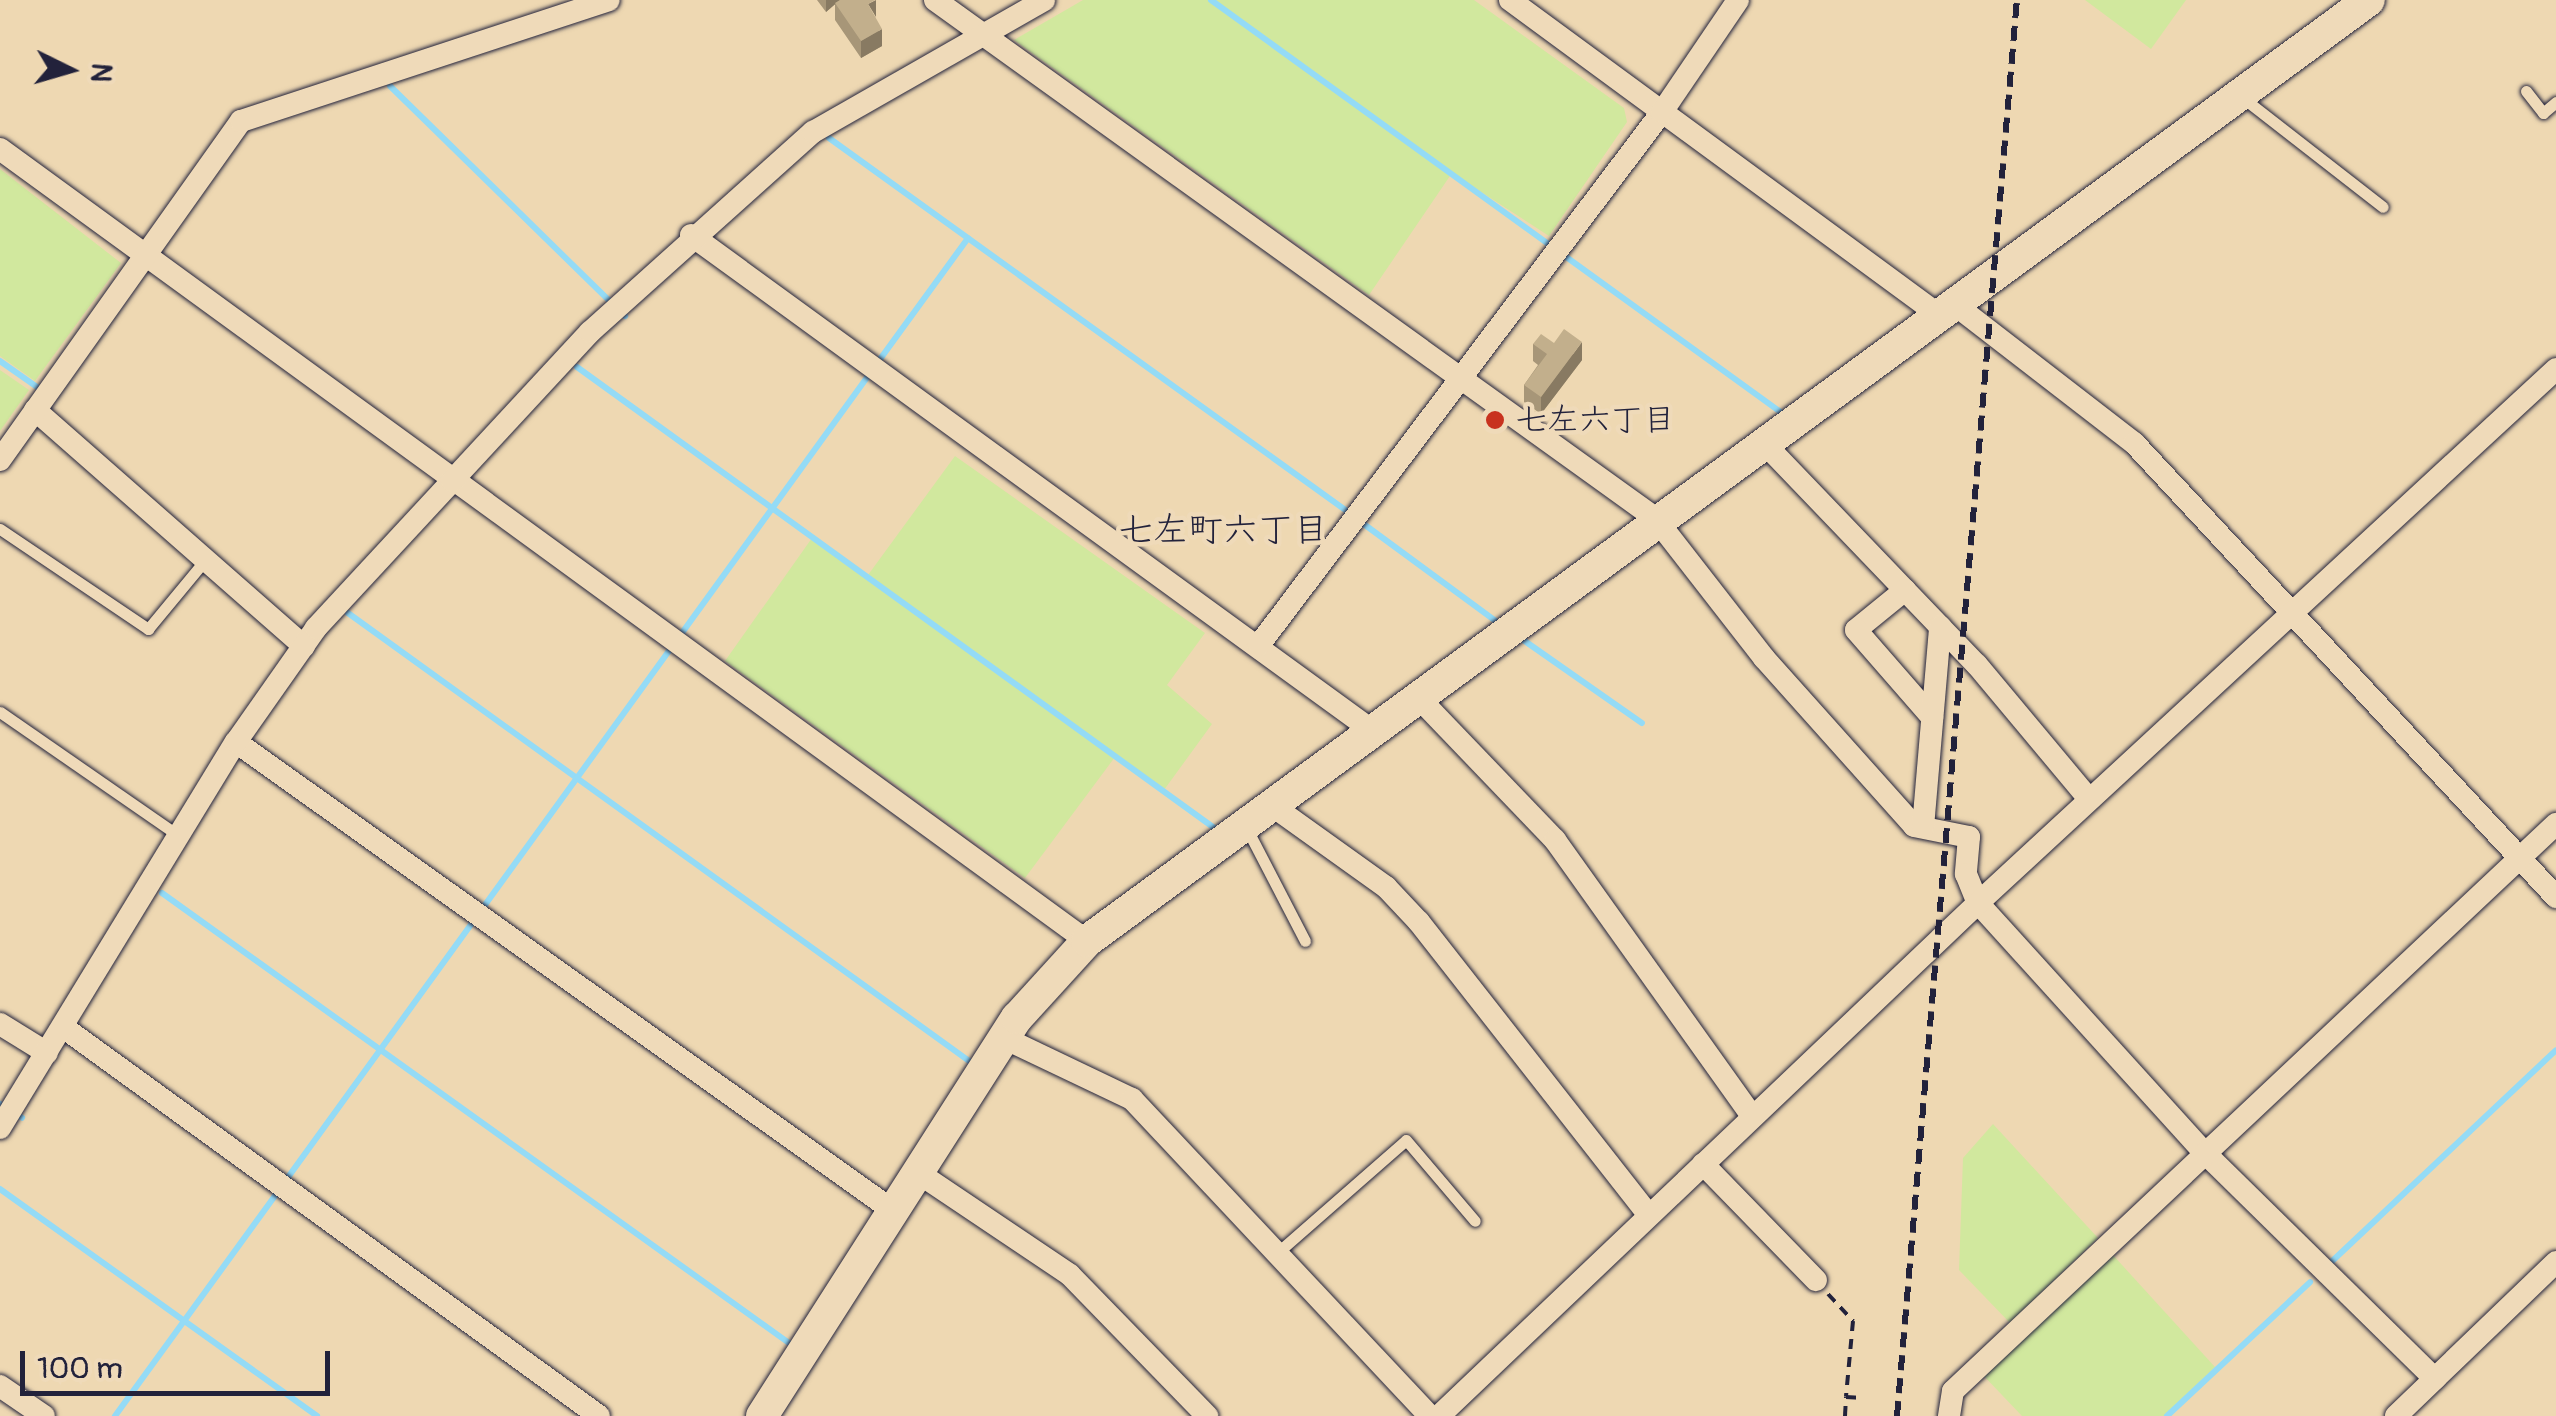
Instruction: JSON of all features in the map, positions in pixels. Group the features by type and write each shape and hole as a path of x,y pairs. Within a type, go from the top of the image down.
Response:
{"street":[{"path":"0,460 144,252 241,121 608,0"},
{"path":"936,0 1655,518 1764,658 1914,826 1969,837 1966,874 1978,903 2205,1153 2435,1379"},
{"path":"0,1128 236,742 304,646 452,481 691,235 813,132 1044,0"},
{"path":"1510,0 1662,112 2134,444 2289,617 2556,898"},
{"path":"1259,645 1662,112 1738,0"},
{"path":"762,1416 1004,1038 1086,941 1655,518 2369,0"},
{"path":"0,149 1086,941"},
{"path":"691,235 1259,645 1370,730"},
{"path":"1439,1416 1978,903 2556,369"},
{"path":"35,410 304,646"},
{"path":"1762,440 1940,627 2089,799"},
{"path":"1906,590 1856,630 1932,717"},
{"path":"1923,827 1940,627"},
{"path":"1416,695 1556,840 1752,1116"},
{"path":"236,742 892,1210"},
{"path":"1257,813 1386,887 1419,922 1648,1214"},
{"path":"1949,1416 1953,1392 2556,824"},
{"path":"0,1024 47,1053"},
{"path":"63,1027 600,1416"},
{"path":"1004,1038 1132,1100 1430,1416"},
{"path":"1703,1164 1816,1280"},
{"path":"917,1172 1070,1275 1207,1416"},
{"path":"2396,1416 2556,1262"},
{"path":"0,1386 44,1416"}],"lane":[{"path":"2526,91 2543,113 2556,102"},
{"path":"2240,96 2383,207"},
{"path":"0,529 148,630 204,560"},
{"path":"0,712 179,836"},
{"path":"1257,813 1305,940"},
{"path":"1277,1253 1406,1140 1475,1220"}],"path":[{"path":"1816,1280 1853,1321 1844,1416"},
{"path":"1846,1397 1863,1398"}],"green space":[{"path":"1083,0 1474,0 1624,108 1627,122 1549,236 1452,173 1369,295 1014,40"},
{"path":"2085,0 2186,0 2151,49"},
{"path":"0,169 121,263 35,381 0,356"},
{"path":"0,370 29,390 0,431"},
{"path":"955,456 1205,633 1167,685 1212,724 1164,790 1115,757 1025,878 725,661 812,538 868,575"},
{"path":"1993,1124 2098,1238 2010,1323 1959,1270 1963,1158"},
{"path":"2112,1254 2215,1367 2164,1416 2022,1416 1982,1374"}],"building":[{"path":"875,0 868,4 882,29 861,41 835,3"},
{"path":"1564,329 1582,342 1541,397 1524,385 1547,354 1533,344 1541,334 1554,343"}],"waterway":[{"path":"1211,0 1782,413"},
{"path":"390,86 625,316"},
{"path":"829,138 1351,514"},
{"path":"878,362 968,238"},
{"path":"0,361 37,387"},
{"path":"577,367 1217,830"},
{"path":"482,909 871,372"},
{"path":"1361,522 1500,624"},
{"path":"348,613 972,1063"},
{"path":"1519,637 1642,723"},
{"path":"162,893 789,1343"},
{"path":"286,1180 475,919"},
{"path":"2328,1265 2556,1050"},
{"path":"0,1104 22,1118"},
{"path":"0,1189 317,1416"},
{"path":"115,1416 279,1190"},
{"path":"2167,1416 2310,1282"}],"railway":[{"path":"1897,1416 2017,0"}],"place":[{"name":"七左六丁目","path":"1495,420"}],"district":[{"name":"七左町六丁目","path":"1223,530"}]}
